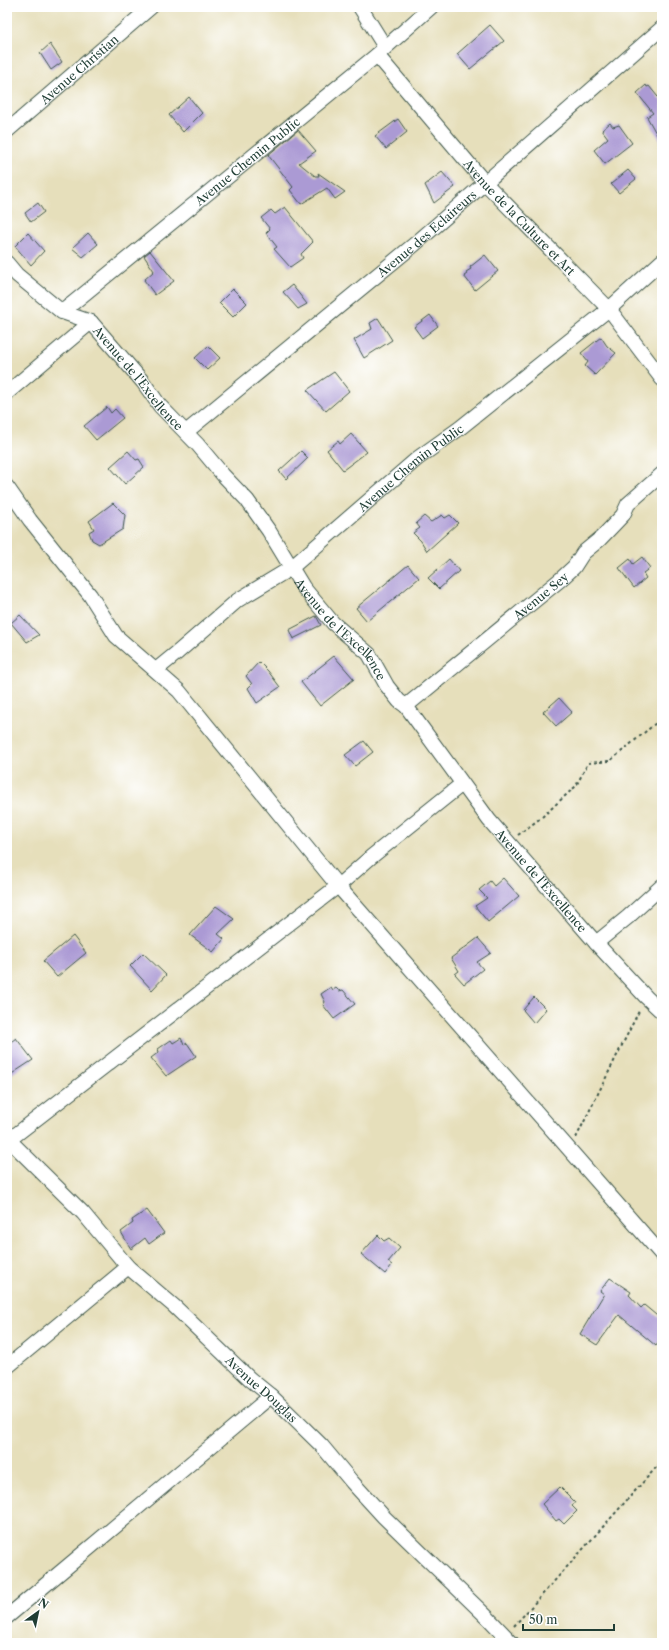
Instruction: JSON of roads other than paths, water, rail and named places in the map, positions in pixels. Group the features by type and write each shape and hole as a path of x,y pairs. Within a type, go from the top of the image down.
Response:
{"street":[{"name":"Avenue Christian","path":"7,131 152,7"},
{"name":"Avenue de la Culture et Art","path":"360,7 381,51 486,184 609,309 662,379"},
{"name":"Avenue Chemin Public","path":"62,312 381,51 431,7"},
{"name":"Avenue des Eclaireurs","path":"186,432 486,184 662,28"},
{"name":"Avenue Chemin Public","path":"156,670 238,600 291,568 418,458 460,428 609,309 662,261"},
{"name":"Avenue de l'Excellence","path":"7,263 17,275 62,312 91,322 143,382 160,406 186,432 210,458 223,476 247,500 269,531 302,587 333,623 369,654 387,686 406,706 462,784 508,842 596,943 662,1012"},
{"path":"7,393 91,322"},
{"name":"Avenue Sey","path":"406,706 561,579 574,567 583,553 600,539 623,515 628,504 662,474"},
{"path":"7,487 30,520 90,595 116,636 179,691 338,886 662,1255"},
{"path":"8,1139 338,886 462,784"},
{"path":"596,943 628,917 662,886"},
{"name":"Avenue Douglas","path":"8,1139 83,1213 128,1266 174,1306 250,1379 271,1396 322,1446 384,1517 448,1578 509,1640"},
{"path":"7,1367 128,1266"},
{"path":"7,1616 271,1396"}]}
